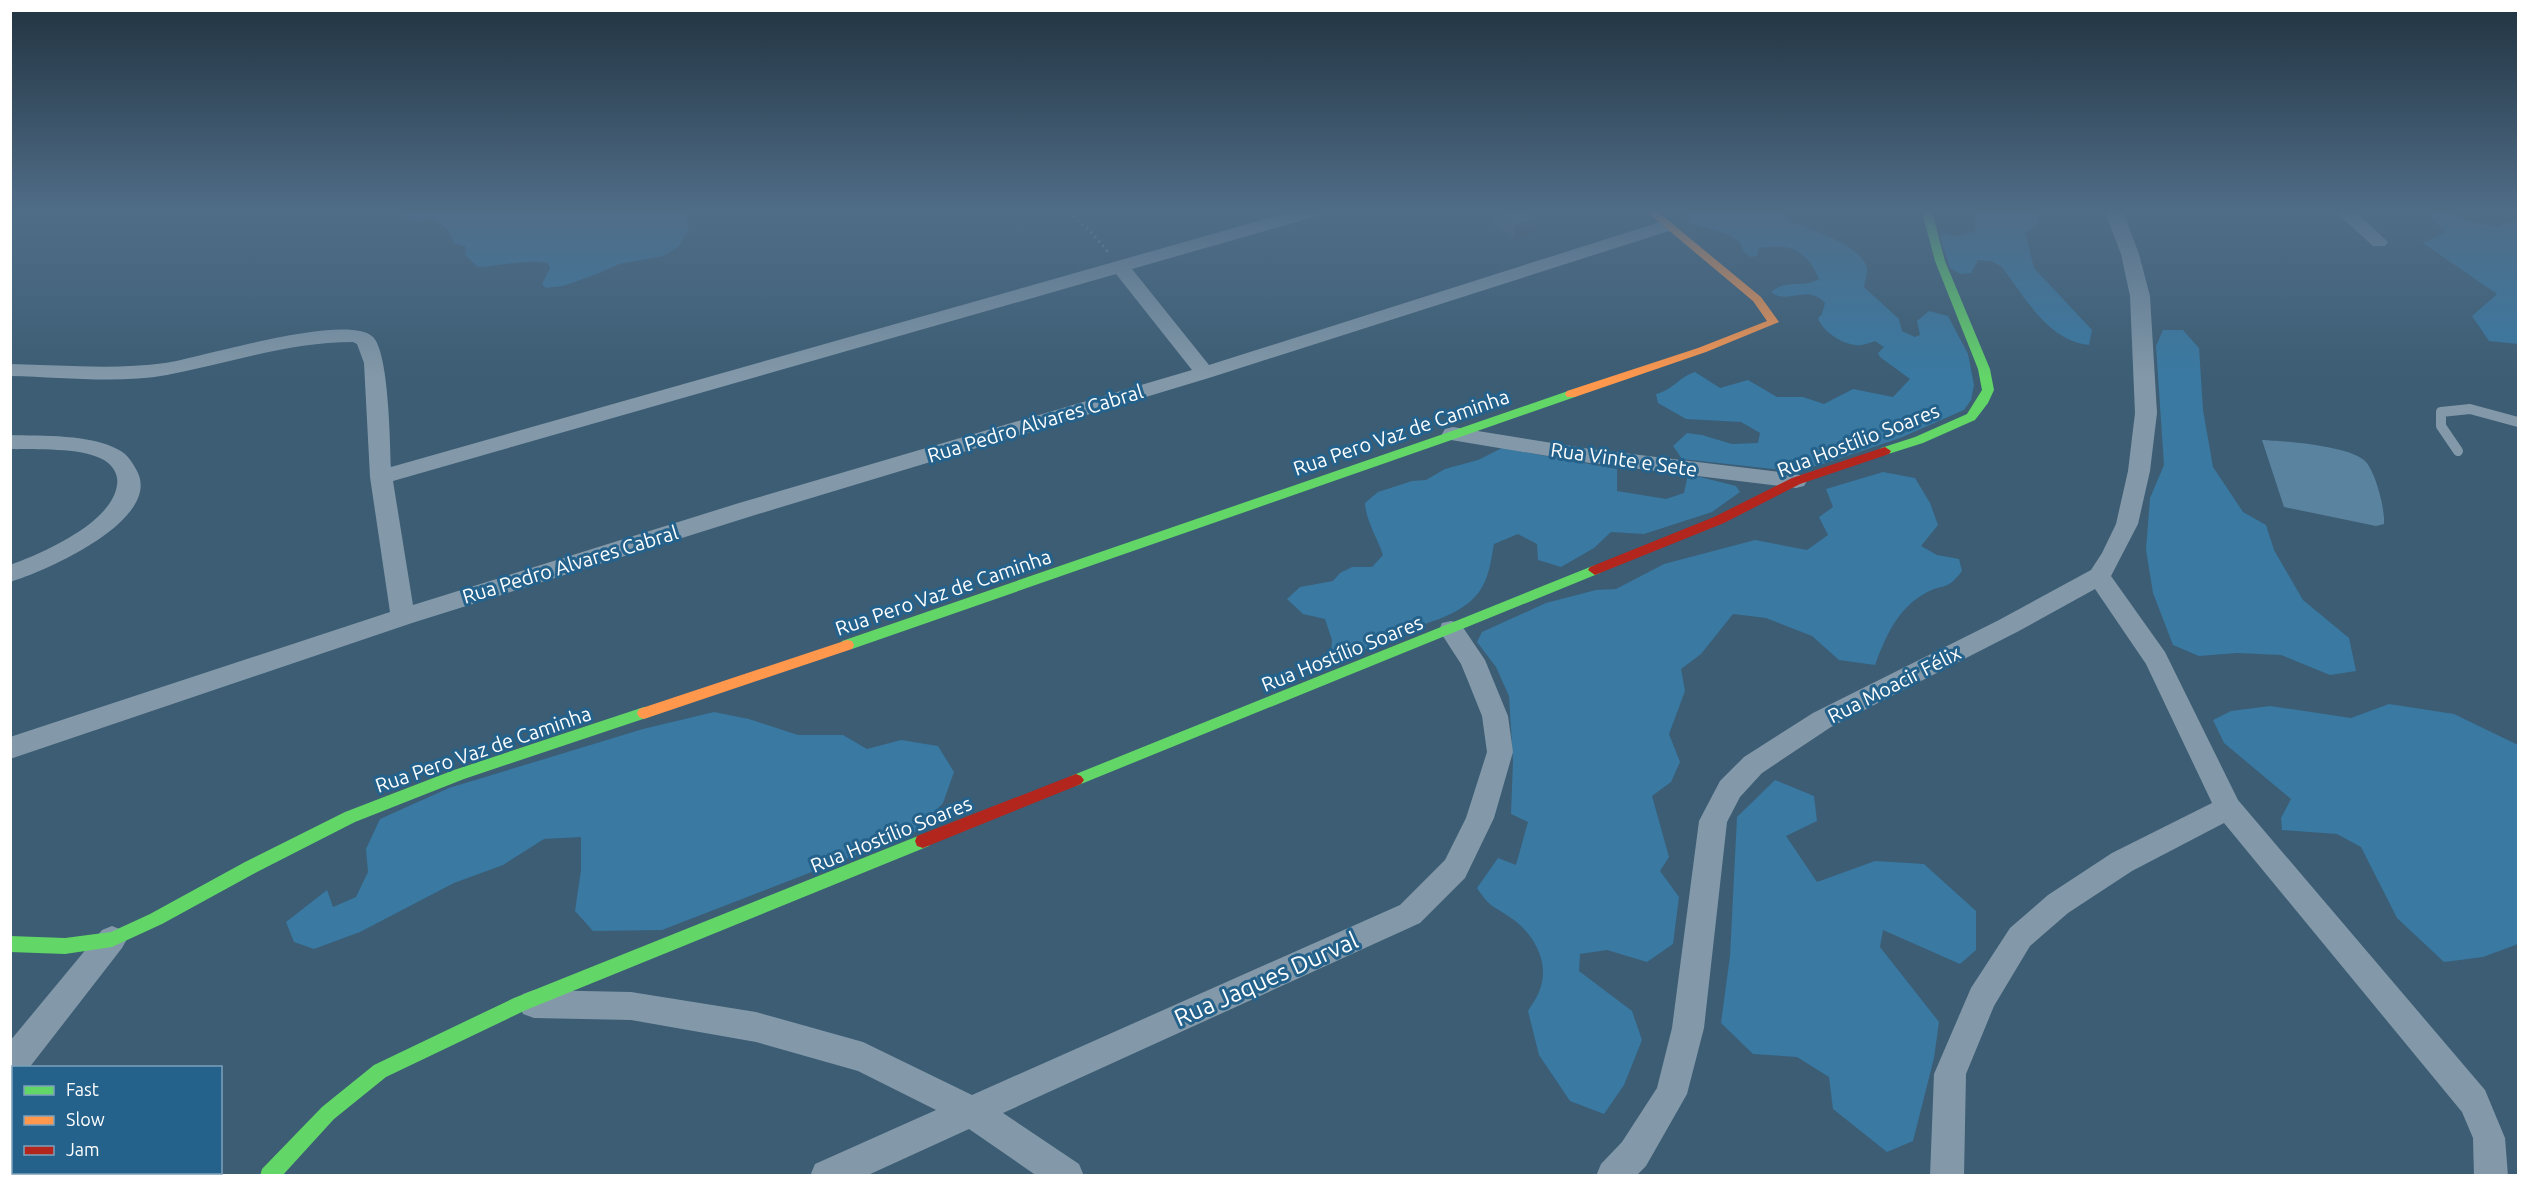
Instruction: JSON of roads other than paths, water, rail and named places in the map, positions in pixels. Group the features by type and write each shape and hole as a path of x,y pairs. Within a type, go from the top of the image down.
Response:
{"street":[{"path":"381,477 1119,267"},
{"path":"1120,267 1205,373"},
{"name":"Rua Pedro Alvares Cabral","path":"10,748 404,617 735,512 1205,373 1516,267"},
{"name":"Rua Pero Vaz de Caminha","path":"112,939 156,919 251,867 350,818 459,774 788,666 1453,434 1702,350 1773,322 1757,299 1718,267"},
{"name":"Rua Hostílio Soares","path":"269,1176 328,1113 380,1071 520,1004 1451,630 1719,520 1796,481 1919,440 1971,417 1982,403 1988,390 1984,369 1943,267"},
{"name":"Rua Moacir Félix","path":"1613,1176 1634,1154 1671,1094 1688,1028 1713,821 1730,789 1753,765 1822,720 2008,626 2099,576 2112,556 2127,524 2139,471 2146,414 2140,296 2133,267"},
{"path":"10,370 128,372 165,369 300,339 338,334 357,336 366,341 374,363 381,477 404,617"},
{"name":"Rua Vinte e Sete","path":"1453,434 1590,456 1796,481"},
{"path":"10,442 81,446 111,454 127,471 130,485 122,505 104,525 64,549 10,574"},
{"path":"2099,576 2156,659 2228,808 2474,1101 2488,1138 2491,1176"},
{"name":"Rua Jaques Durval","path":"827,1176 1410,914 1455,869 1480,818 1500,752 1495,716 1472,660 1451,630"},
{"path":"1947,1176 1950,1074 1982,998 2020,937 2058,904 2122,862 2228,808"},
{"path":"10,944 65,946 112,939"},
{"path":"10,1066 112,939"},
{"path":"520,1004 631,1006 756,1027 863,1057 971,1111 1067,1176"}],"lane":[{"path":"2458,451 2441,426 2441,412 2453,408 2475,409 2518,422"}]}
